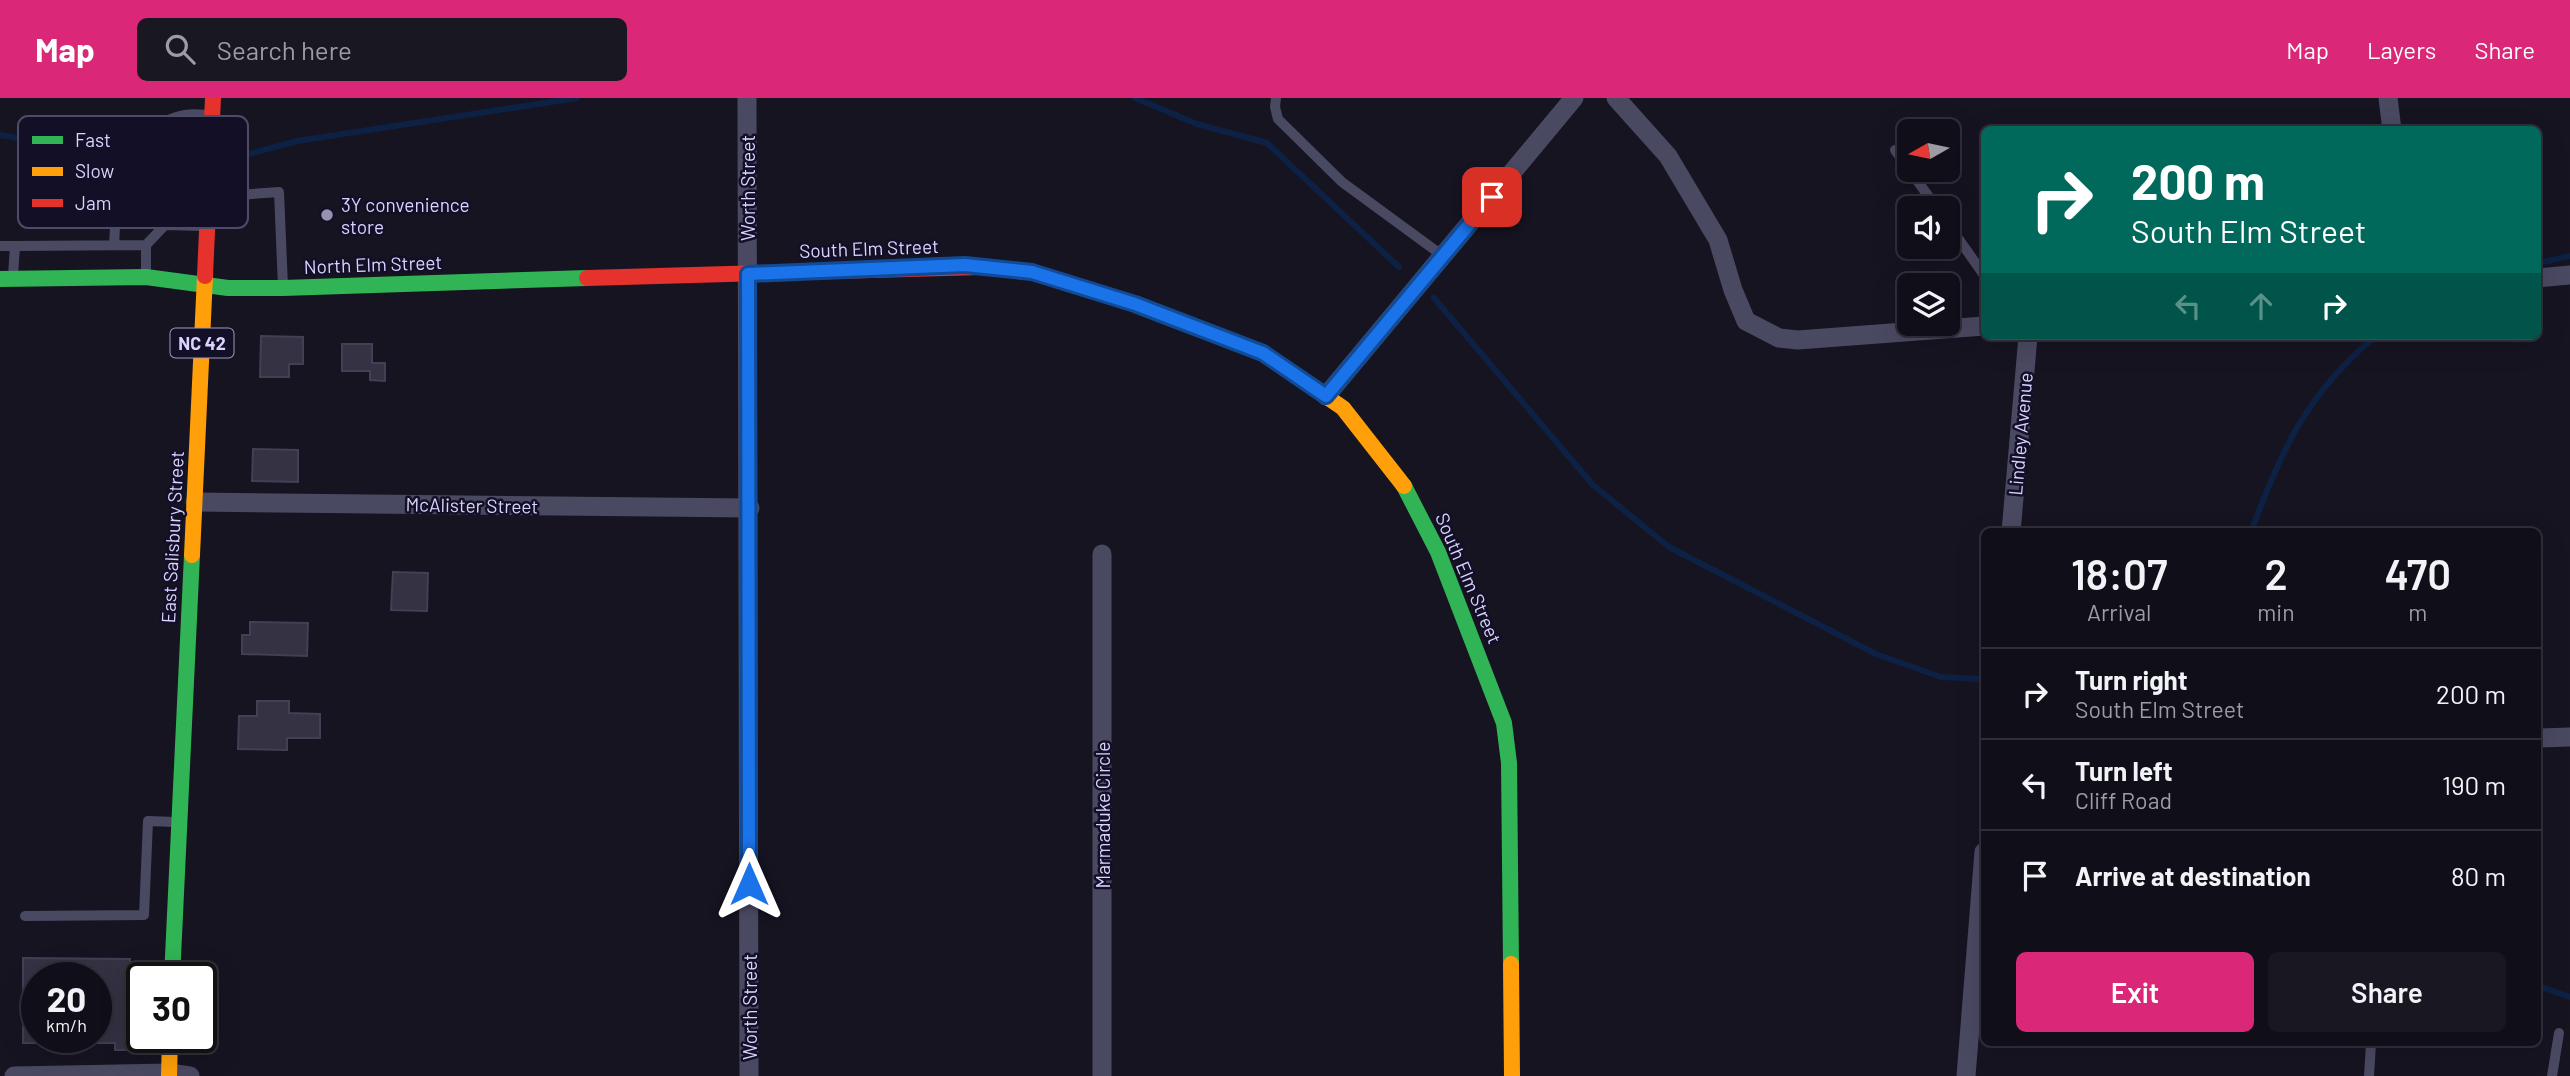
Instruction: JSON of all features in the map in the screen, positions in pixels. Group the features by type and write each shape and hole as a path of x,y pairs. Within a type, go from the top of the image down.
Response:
{"street":[{"name":"East Salisbury Street","path":"213,98 213,115"},
{"name":"Worth Street","path":"747,98 750,1076"},
{"path":"1326,396 1574,98"},
{"path":"1616,98 1668,156 1718,240 1732,290 1746,321 1779,338 1798,340 1981,326"},
{"path":"2388,98 2392,126"},
{"name":"East Salisbury Street","path":"170,962 166,915 179,823 207,228"},
{"name":"South Elm Street","path":"748,274 965,265 1032,272 1135,304 1263,353 1343,408 1398,475 1438,552 1504,723 1509,763 1512,1076"},
{"name":"North Elm Street","path":"6,279 146,276 228,288 283,288 748,274"},
{"path":"2541,278 2570,275"},
{"name":"Lindley Avenue","path":"2011,528 2028,340"},
{"name":"McAlister Street","path":"195,502 750,508"},
{"name":"Marmaduke Circle","path":"1102,554 1102,1076"},
{"path":"2541,738 2570,737"},
{"path":"1966,1076 1981,889"},
{"path":"169,1075 170,1053"},
{"path":"14,1076 190,1076"}],"lane":[{"path":"1276,98 1278,119 1342,182 1443,256"},
{"path":"180,116 213,115"},
{"path":"1895,150 1928,196"},
{"path":"248,194 279,192 283,288"},
{"path":"114,245 115,228"},
{"path":"146,276 146,245 162,228"},
{"path":"1960,241 1981,271"},
{"path":"0,246 146,245"},
{"path":"6,279 15,246"},
{"path":"144,915 148,821 179,823"},
{"path":"24,916 166,915"},
{"path":"2552,1076 2559,1033"},
{"path":"2369,1076 2371,1046"}],"building":[{"path":"261,336 303,337 303,364 289,364 289,377 260,377"},
{"path":"342,344 372,344 372,363 385,363 385,381 370,380 370,371 342,371"},
{"path":"253,449 298,450 298,482 252,481"},
{"path":"393,572 428,573 427,611 391,610"},
{"path":"250,622 308,623 307,656 242,654 242,635 250,635"},
{"path":"257,701 289,701 289,713 320,714 320,738 287,738 287,750 238,749 239,716 257,716"},
{"path":"23,958 130,959 130,962 126,962 126,1050 115,1050 115,1043 112,1043 112,962 23,962"}],"waterway":[{"path":"248,154 297,141 577,98"},
{"path":"1135,98 1197,124 1267,143 1399,267"},
{"path":"0,135 18,138"},
{"path":"2541,262 2570,256"},
{"path":"1434,298 1593,485 1669,547 1876,654 1941,677 1981,679"},
{"path":"2253,528 2273,475 2314,401 2352,357 2371,340"},
{"path":"2541,987 2570,997"}],"traffic: fast":[{"path":"0,279 146,277 228,288 283,288 587,278"},
{"path":"1404,486 1438,552 1504,723 1509,763 1511,964"},
{"path":"173,962 192,555"}],"traffic: slow":[{"path":"981,267 1032,272 1135,304 1263,353 1343,408 1404,486"},
{"path":"192,555 205,276"},
{"path":"1511,964 1512,1076"},
{"path":"169,1076 170,1053"}],"traffic: jam":[{"path":"212,116 213,98"},
{"path":"205,276 207,228"},
{"path":"587,278 981,267"}],"place":[{"name":"3Y convenience store","path":"327,215"}],"route":[{"path":"749,884 748,274 965,265 1032,272 1135,304 1263,353 1326,396 1492,197"}]}
